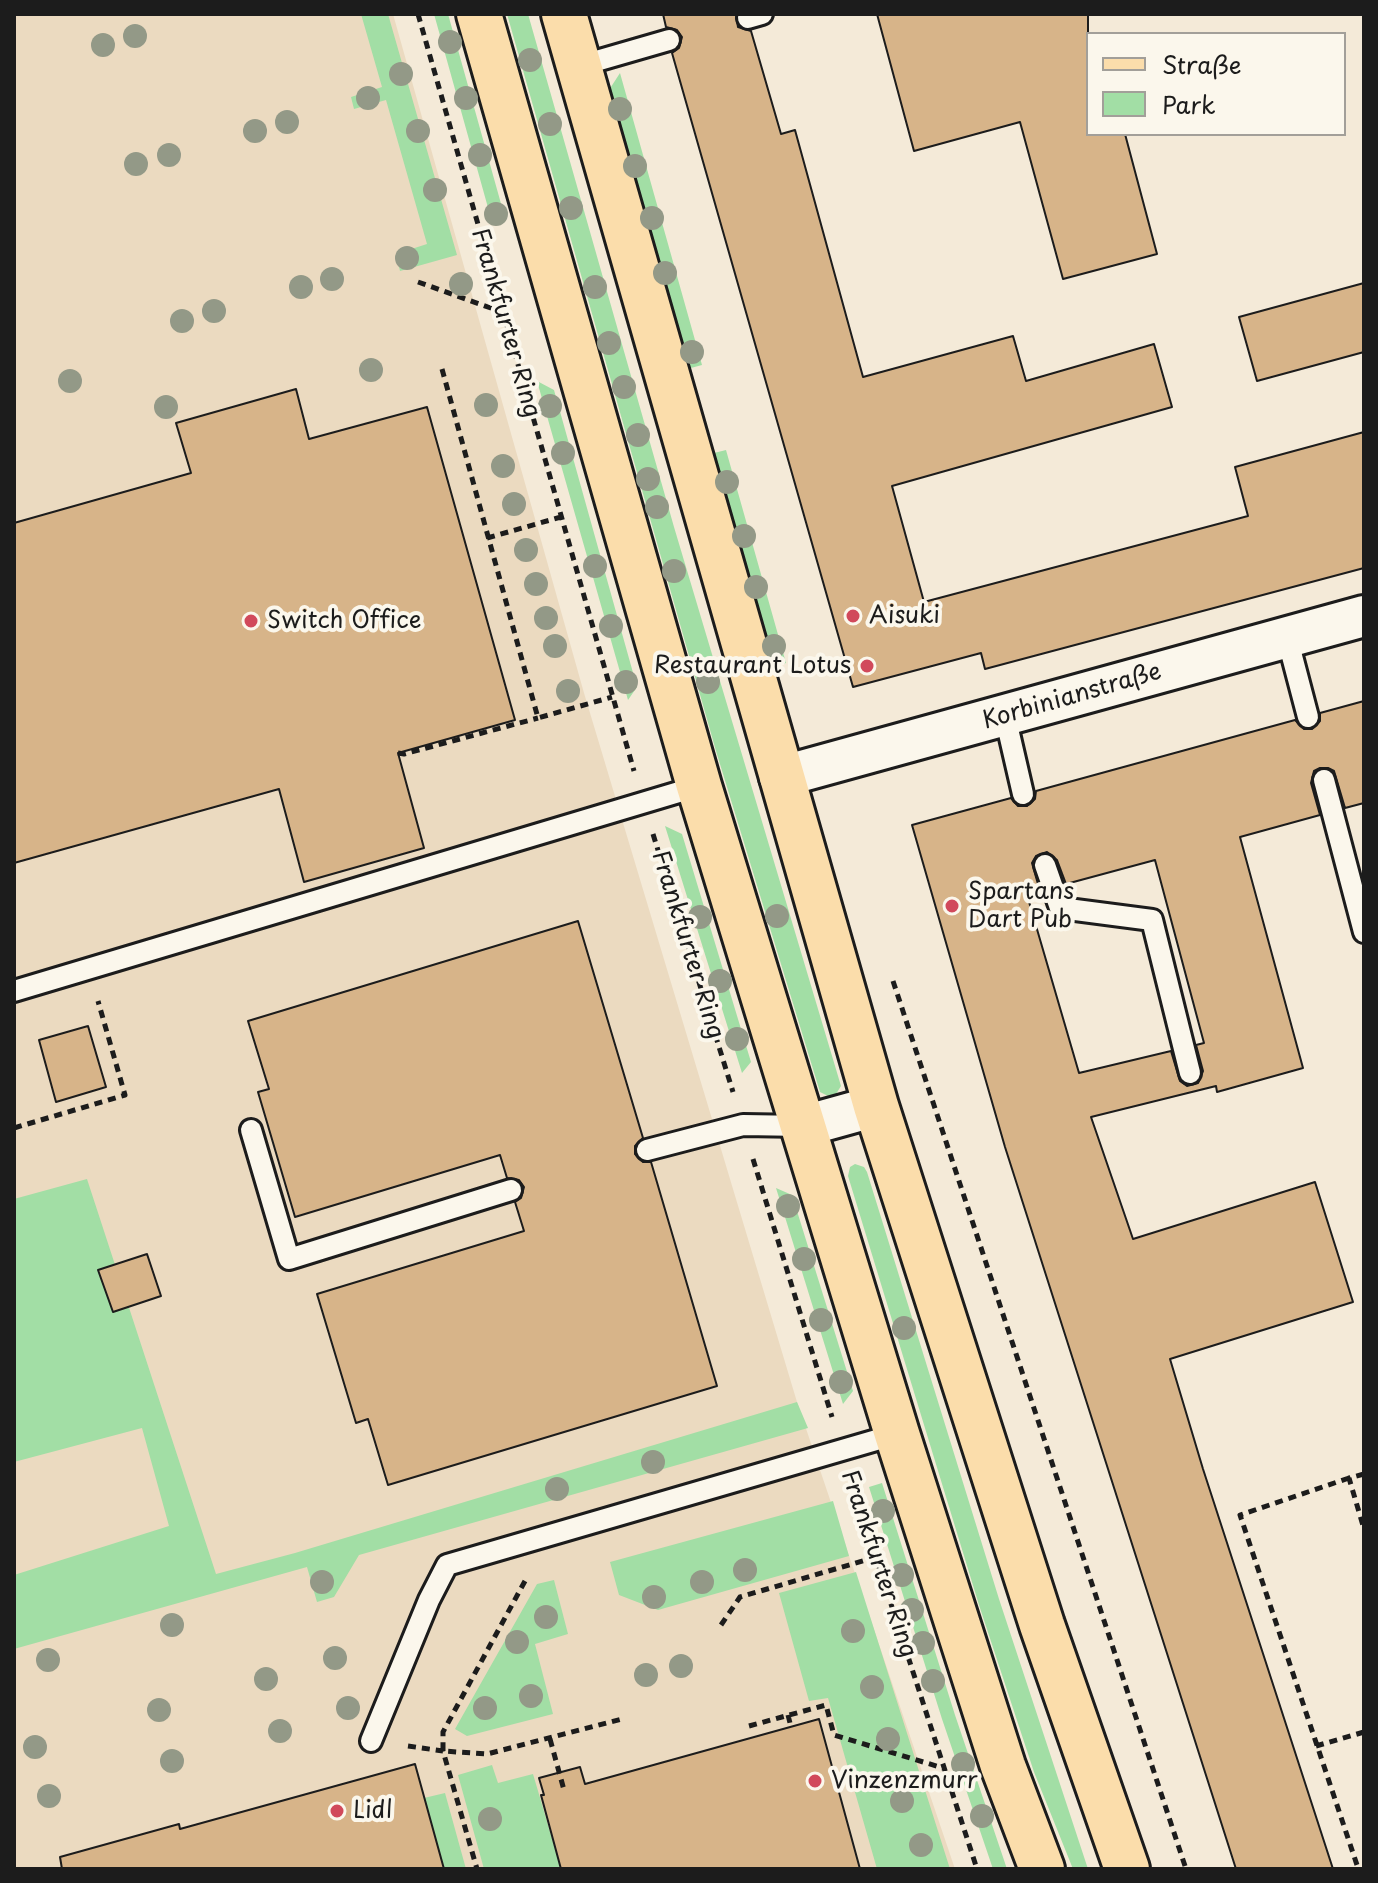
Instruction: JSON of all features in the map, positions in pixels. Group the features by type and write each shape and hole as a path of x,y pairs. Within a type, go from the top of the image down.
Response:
{"main road":[{"path":"479,14 699,786 897,1434 1003,1766 1042,1869"},
{"path":"564,14 876,1106 1042,1625 1127,1869"}],"street":[{"name":"Korbinianstraße","path":"780,777 1364,616"},
{"path":"804,1126 876,1106"}],"lane":[{"path":"579,66 669,40"},
{"path":"1287,637 1308,717"},
{"path":"1005,716 1023,794"},
{"path":"1324,780 1364,932"},
{"path":"14,991 699,786"},
{"path":"1045,865 1060,908 1152,920 1190,1073"},
{"path":"647,1150 743,1125 804,1126"},
{"path":"251,1130 289,1259 511,1190"},
{"path":"371,1741 429,1600 447,1565 897,1434"}],"path":[{"name":"Frankfurter Ring","path":"418,14 643,803 853,1488 977,1869"},
{"path":"418,282 502,312"},
{"path":"442,369 538,718"},
{"path":"487,538 561,517"},
{"path":"398,753 404,754 612,697"},
{"path":"14,1128 125,1095 89,969"},
{"path":"892,976 1186,1869"},
{"path":"1357,1865 1240,1515 1364,1474"},
{"path":"1349,1478 1364,1529"},
{"path":"838,1492 853,1488"},
{"path":"721,1625 740,1597 876,1557"},
{"path":"477,1869 443,1751 443,1732 527,1578"},
{"path":"749,1726 826,1705 834,1735 943,1768"},
{"path":"788,1715 791,1727"},
{"path":"371,1741 487,1754 622,1719"},
{"path":"1316,1746 1364,1732"},
{"path":"550,1739 564,1790"}],"shaded area":[{"path":"14,14 393,14 584,693 797,1402 955,1869 14,1869"}],"green space":[{"path":"361,14 388,14 457,255 400,271 396,254 427,244 386,100 354,109 351,97 382,87"},
{"path":"434,14 448,14 505,218 492,222"},
{"path":"507,14 528,14 674,527 841,1086 836,1094 828,1096 820,1092 716,751"},
{"path":"620,73 702,365 687,369 609,90"},
{"path":"537,381 554,390 637,687 628,700"},
{"path":"726,450 786,663 773,667 714,453"},
{"path":"665,826 682,834 751,1062 742,1073"},
{"path":"855,1164 864,1167 867,1172 999,1599 1088,1869 1073,1869 1034,1772 979,1605 848,1176 850,1167"},
{"path":"87,1179 216,1574 797,1402 808,1428 359,1555 334,1597 317,1602 307,1567 14,1649 14,1575 169,1526 142,1428 14,1462 14,1199"},
{"path":"776,1188 792,1195 853,1391 843,1404"},
{"path":"882,1483 1007,1869 993,1869 942,1719 869,1487"},
{"path":"833,1501 849,1556 658,1610 619,1595 610,1562"},
{"path":"856,1572 950,1869 877,1869 828,1698 809,1701 779,1593"},
{"path":"554,1580 568,1634 535,1644 553,1714 467,1736 455,1729 537,1584"},
{"path":"492,1765 498,1783 533,1774 561,1869 484,1869 458,1775"},
{"path":"445,1793 466,1869 444,1869 424,1798"}],"building":[{"path":"663,14 736,14 738,27 751,31 781,134 795,130 863,377 1013,336 1026,381 1154,344 1172,407 892,486 924,602 1248,516 1235,467 1364,432 1364,568 985,669 981,653 853,687 672,53 679,48 682,37 677,30 666,27"},
{"path":"877,14 1088,14 1086,136 1126,136 1157,254 1063,279 1020,122 914,151"},
{"path":"1364,283 1364,352 1257,381 1239,317"},
{"name":"Switch Office","path":"296,389 309,439 427,407 515,720 398,753 424,848 304,882 279,789 14,863 14,523 191,473 176,423"},
{"path":"1364,701 1364,803 1345,808 1334,771 1320,768 1314,771 1311,783 1320,815 1240,837 1303,1068 1217,1092 1216,1086 1091,1117 1133,1239 1315,1182 1353,1302 1170,1359 1333,1869 1236,1869 1005,1147 912,825 1011,798 1018,806 1027,806 1035,799 1036,791 1295,720 1304,729 1312,729 1320,721 1320,713","holes":["1047,852 1057,860 1066,884 1155,860 1204,1043 1196,1045 1203,1071 1198,1083 1187,1086 1180,1081 1171,1051 1079,1073 1027,895 1040,891 1032,863 1036,856"]},
{"path":"578,921 643,1138 635,1146 635,1154 643,1162 651,1162 717,1386 388,1485 368,1419 356,1423 317,1294 524,1231 515,1202 521,1198 524,1187 519,1180 507,1178 500,1155 295,1217 258,1092 269,1089 248,1021"},
{"path":"88,1026 106,1087 56,1102 39,1040"},
{"path":"147,1254 161,1296 113,1312 98,1270"},
{"path":"819,1719 860,1869 561,1869 539,1778 580,1767 585,1784"},
{"name":"Lidl","path":"415,1764 444,1869 62,1869 60,1857 179,1824 180,1829"}],"place":[{"name":"Aisuki","path":"853,616"},
{"name":"Switch Office","path":"251,621"},
{"name":"Restaurant Lotus","path":"867,666"},
{"name":"Spartans Dart Pub","path":"952,906"},
{"name":"Vinzenzmurr","path":"815,1781"},
{"name":"Lidl","path":"337,1811"}]}
